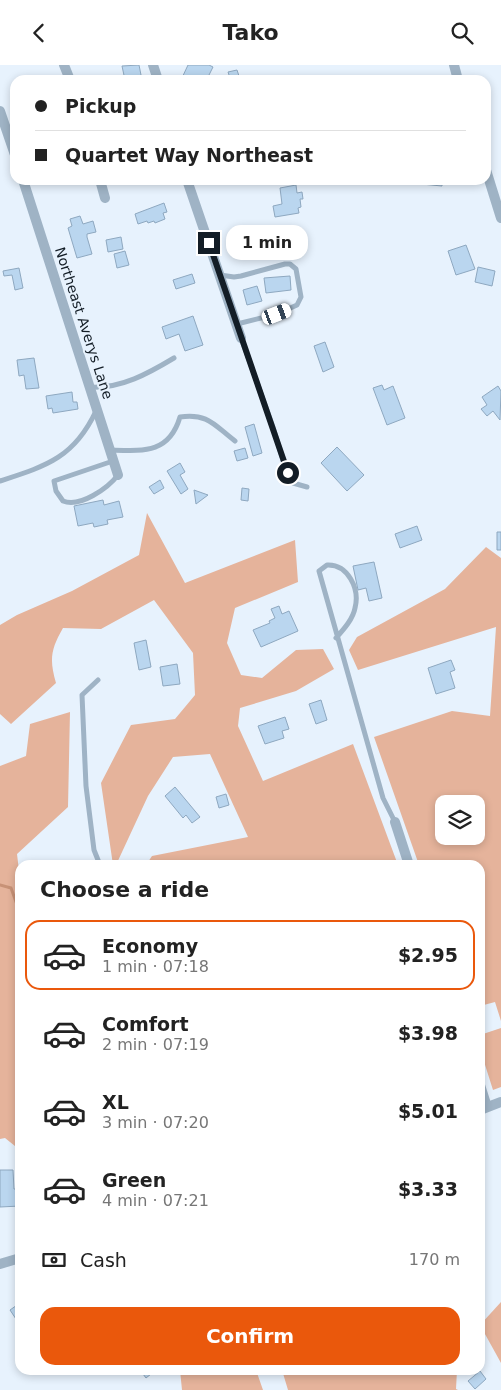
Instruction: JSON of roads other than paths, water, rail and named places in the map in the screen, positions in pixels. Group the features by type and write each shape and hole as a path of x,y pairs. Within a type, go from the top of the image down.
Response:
{"street":[{"path":"0,111 10,140"},
{"name":"Northeast Averys Lane","path":"25,185 118,475"},
{"path":"101,185 105,198"},
{"path":"188,185 214,254 219,275 238,324 241,338"},
{"path":"490,185 501,218"},
{"path":"395,822 407,860"},
{"path":"485,1109 501,1102"},
{"path":"0,1264 15,1260"}],"lane":[{"path":"219,275 234,277 285,263 290,264 296,269 301,297 297,305 277,314 238,324"},
{"path":"241,338 273,427 284,464 293,483 307,487"},
{"path":"90,387 103,388 126,382 153,371 174,358"},
{"path":"0,481 50,463 71,449 88,429 97,410"},
{"path":"110,450 140,451 159,447 172,435 180,417 192,415 205,417 235,441"},
{"path":"114,461 54,481 56,491 64,501 72,502 100,493 118,475"},
{"path":"336,638 354,613 356,599 354,587 345,571 338,566 327,565 319,571 336,638 383,798 395,822"},
{"path":"98,679 82,695 86,786 94,851 98,860"}],"waterway":[{"path":"0,885 11,888 15,899"}]}
